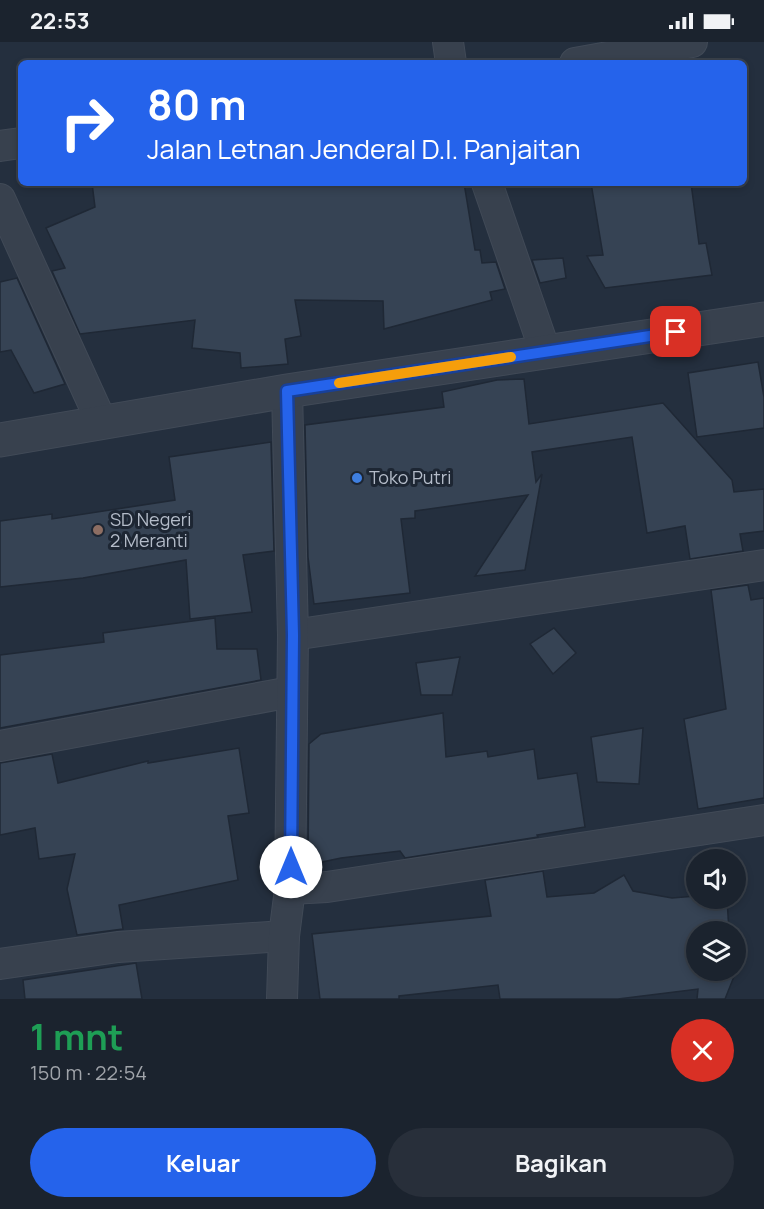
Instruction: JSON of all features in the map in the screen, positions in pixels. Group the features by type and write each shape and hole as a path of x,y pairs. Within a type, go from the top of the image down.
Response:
{"street":[{"path":"448,42 451,60"},
{"path":"592,60 692,42"},
{"path":"0,146 18,143"},
{"path":"488,186 545,351"},
{"path":"0,199 102,423"},
{"path":"0,440 287,391 764,320"},
{"path":"282,999 284,936 290,889 293,635 287,391"},
{"path":"293,635 764,565"},
{"path":"0,746 291,692"},
{"path":"290,889 327,887 764,820"},
{"path":"0,964 118,947 284,936"}],"building":[{"path":"92,186 464,186 475,250 480,250 482,263 496,262 505,289 490,292 492,300 384,329 383,301 295,300 301,336 285,339 288,364 241,368 240,353 192,348 195,320 80,334 52,271 65,268 46,228 95,207"},
{"path":"592,186 691,186 699,244 706,243 712,275 605,288 587,256 603,255"},
{"path":"563,258 566,278 540,283 532,260"},
{"path":"17,278 65,384 34,393 11,350 0,352 0,282"},
{"path":"758,362 764,397 764,428 697,437 688,373"},
{"path":"524,379 529,424 663,403 732,480 734,492 764,489 764,531 740,534 743,551 690,559 685,526 647,533 632,437 532,452 536,482 542,474 525,570 475,576 528,495 415,511 415,518 401,519 410,593 314,604 308,557 305,425 444,407 442,392 497,380"},
{"path":"271,442 274,551 243,555 252,612 190,619 186,560 83,578 0,587 0,521 52,514 52,519 175,500 169,457"},
{"path":"748,585 751,600 764,598 764,798 698,809 684,719 726,709 711,590"},
{"path":"215,618 217,649 257,649 261,680 0,728 0,655 104,642 103,633"},
{"path":"554,628 576,653 553,674 530,644"},
{"path":"460,657 452,695 421,695 416,663"},
{"path":"443,713 446,757 487,751 488,757 534,749 538,779 577,773 585,827 537,835 538,837 405,858 400,851 341,858 308,865 309,744 321,734"},
{"path":"643,728 639,784 597,782 591,737"},
{"path":"239,748 249,813 228,816 238,880 119,905 123,929 77,935 67,889 75,854 39,859 35,828 0,835 0,763 52,754 58,783 148,761 148,763"},
{"path":"543,871 547,897 594,893 624,875 633,891 672,898 686,897 686,909 728,909 728,921 686,921 686,981 732,981 725,999 697,999 698,989 618,999 500,999 498,985 399,996 399,999 320,999 312,934 491,916 485,880"},
{"path":"136,963 142,999 25,999 23,980"}],"slow traffic":[{"path":"339,383 511,357"}],"place":[{"name":"Toko Putri","path":"357,478"},
{"name":"SD Negeri 2 Meranti","path":"98,530"}],"route":[{"path":"291,867 293,635 287,391 676,332"}]}
